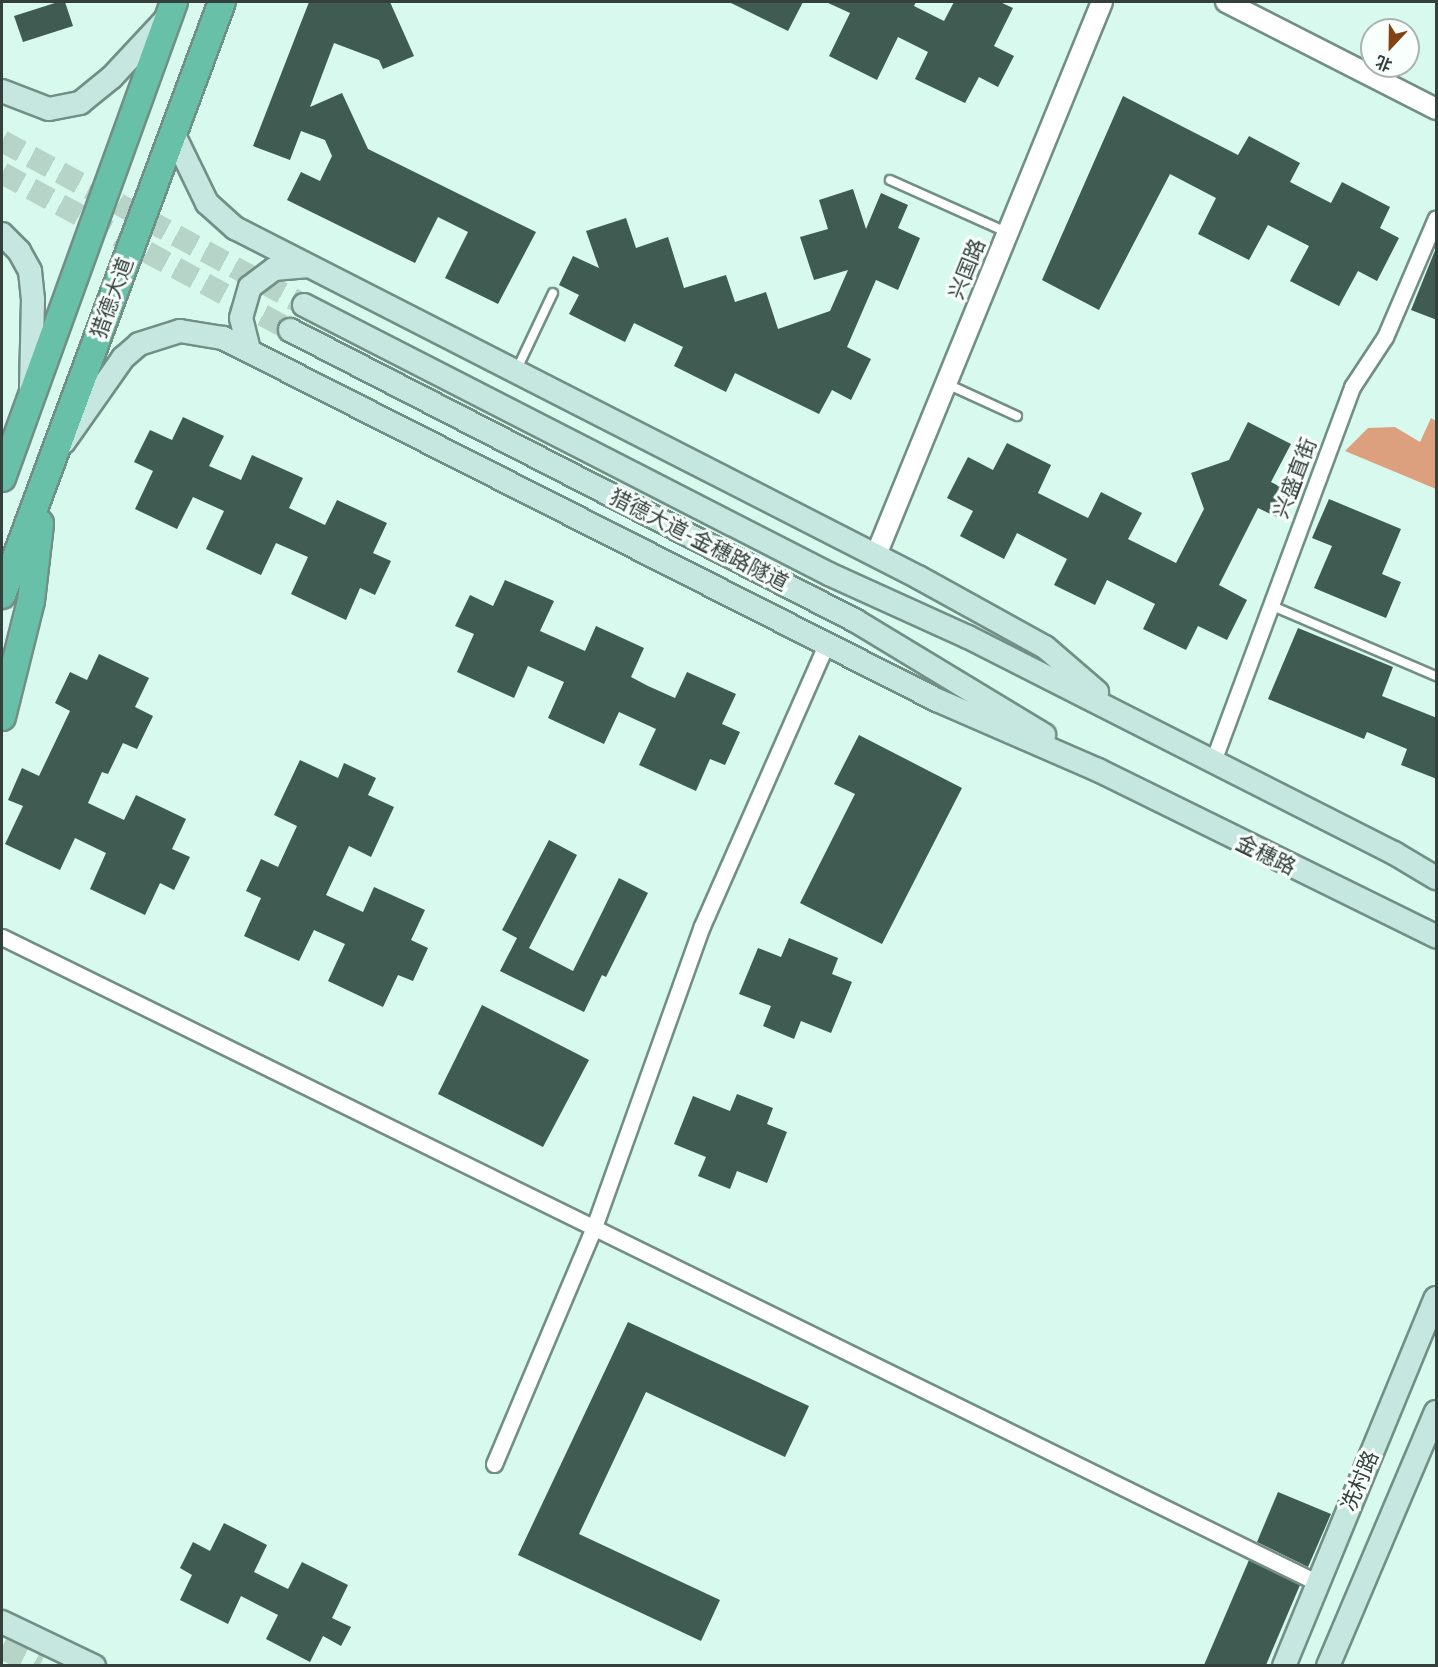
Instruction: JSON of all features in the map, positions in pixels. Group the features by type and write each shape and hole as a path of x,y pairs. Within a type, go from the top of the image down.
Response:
{"highway":[{"name":"猎德大道","path":"2,594 222,2"},
{"name":"猎德大道","path":"2,478 171,9"},
{"path":"2,717 31,601 40,522 56,453"}],"main road":[{"path":"2,90 49,109 80,103 112,77 171,9"},
{"path":"173,134 207,203 219,216 306,266 515,374 876,555 1044,646 1123,715 1394,853 1437,878"},
{"path":"2,234 19,251 30,272 33,308 30,403"},
{"path":"249,350 241,318 249,287 274,269 306,266"},
{"name":"猎德大道-金穗路隧道","path":"304,305 795,557 968,637 1123,715"},
{"name":"猎德大道-金穗路隧道","path":"290,330 856,621 1098,770"},
{"path":"56,453 123,358 139,344 180,331 223,338 937,700 1098,770"},
{"name":"金穗路","path":"1098,770 1437,936"},
{"path":"1394,853 1437,860"},
{"name":"冼村路","path":"1284,1665 1437,1298"},
{"name":"冼村路","path":"1328,1665 1437,1412"},
{"path":"2,1622 94,1665"}],"street":[{"name":"兴国路","path":"876,555 1102,2"},
{"path":"1226,2 1437,109"},
{"name":"兴盛直街","path":"1213,761 1352,387 1385,338 1437,218"},
{"path":"494,1464 593,1230 702,926 826,645"},
{"path":"2,937 593,1230 1318,1583"}],"lane":[{"path":"890,180 1007,233"},
{"path":"515,374 553,293"},
{"path":"946,384 1017,416"},
{"path":"1270,605 1437,676"}],"shaded area":[{"path":"1431,418 1436,421 1436,489 1345,451 1368,428 1395,427 1420,442"}],"building":[{"path":"58,2 65,2 73,26 23,42 14,16"},
{"path":"309,2 390,2 414,56 383,69 379,60 334,43 310,107 342,93 368,149 536,232 498,304 445,278 468,232 438,217 415,263 287,200 301,172 320,181 332,156 325,140 301,131 290,160 253,146"},
{"path":"729,2 803,2 788,31"},
{"path":"826,2 916,2 914,6 944,21 954,2 1000,2 1013,8 994,46 1014,56 998,87 979,77 965,103 915,79 928,52 898,37 877,80 829,56 850,13"},
{"path":"1123,96 1238,155 1249,136 1300,163 1290,182 1331,203 1342,182 1390,207 1380,228 1399,238 1377,281 1358,271 1339,306 1290,281 1309,246 1268,225 1249,260 1198,234 1216,198 1170,174 1099,310 1042,280"},
{"path":"853,189 866,229 881,193 908,205 898,228 920,238 898,290 876,280 847,347 871,359 851,400 832,390 819,414 735,373 726,392 674,366 683,347 634,323 625,342 569,314 579,295 559,285 573,256 599,268 586,231 626,218 636,248 668,237 684,288 726,275 735,302 766,292 778,329 830,311 848,270 814,280 800,237 828,229 819,200"},
{"path":"1437,248 1437,320 1411,310"},
{"path":"183,417 224,436 209,466 241,480 252,455 303,478 289,508 325,525 337,500 387,523 373,553 391,561 375,595 360,588 346,620 291,594 308,557 276,543 261,575 206,549 224,511 193,497 177,529 135,509 153,471 134,462 150,430 172,440"},
{"path":"1248,422 1291,444 1271,482 1290,492 1277,517 1258,508 1219,585 1247,600 1227,640 1198,626 1186,650 1143,629 1155,604 1107,580 1095,605 1054,585 1067,559 1017,533 1004,559 960,536 973,511 947,498 968,457 993,470 1007,443 1051,465 1038,493 1088,518 1101,492 1142,513 1128,539 1176,563 1204,509 1191,473 1229,460"},
{"path":"1329,499 1401,529 1382,574 1401,582 1386,618 1314,588 1332,546 1312,538"},
{"path":"505,580 554,601 540,631 585,651 596,626 644,648 631,677 648,686 675,698 687,672 736,694 722,724 740,732 725,765 710,759 696,791 639,765 656,729 619,712 604,744 548,718 564,682 528,666 514,698 457,672 474,634 455,626 470,595 493,606"},
{"path":"1298,628 1393,667 1382,696 1437,718 1437,779 1401,765 1407,749 1367,732 1364,739 1268,699"},
{"path":"99,654 149,678 135,707 153,716 137,749 123,743 108,774 102,772 88,803 124,820 136,795 186,819 172,849 190,857 174,890 160,883 145,915 90,889 106,853 75,838 60,870 5,844 23,806 8,800 22,768 39,776 70,711 55,703 70,672 87,680"},
{"path":"859,735 962,788 882,944 800,903 855,794 834,784"},
{"path":"300,760 338,778 344,763 376,778 368,795 394,807 371,857 349,846 326,895 363,912 374,887 425,910 411,940 428,948 413,981 398,975 383,1007 328,981 345,944 314,930 299,961 244,936 261,898 246,891 261,859 278,867 297,826 274,815"},
{"path":"549,840 577,855 529,948 573,971 619,878 648,893 606,977 602,975 584,1012 500,971 517,938 502,930"},
{"path":"789,938 838,958 832,974 852,982 831,1033 801,1021 794,1039 763,1026 771,1006 739,994 758,948 781,957"},
{"path":"482,1005 589,1060 543,1147 438,1094"},
{"path":"737,1094 773,1108 767,1124 787,1132 767,1183 737,1171 730,1189 698,1176 706,1157 674,1144 693,1096 730,1111"},
{"path":"628,1322 809,1406 785,1457 646,1392 579,1534 720,1600 701,1641 518,1555"},
{"path":"1278,1492 1331,1514 1308,1567 1257,1542"},
{"path":"224,1523 267,1545 254,1572 288,1589 302,1562 348,1585 332,1618 351,1627 341,1646 323,1636 310,1662 266,1639 278,1615 241,1596 228,1624 180,1600 192,1575 180,1568 193,1542 210,1551"},
{"path":"1249,1560 1300,1585 1266,1665 1204,1665"}],"tunnel":[{"path":"2,141 304,305"},
{"path":"2,173 290,330"},
{"path":"2,1647 40,1666"}]}
